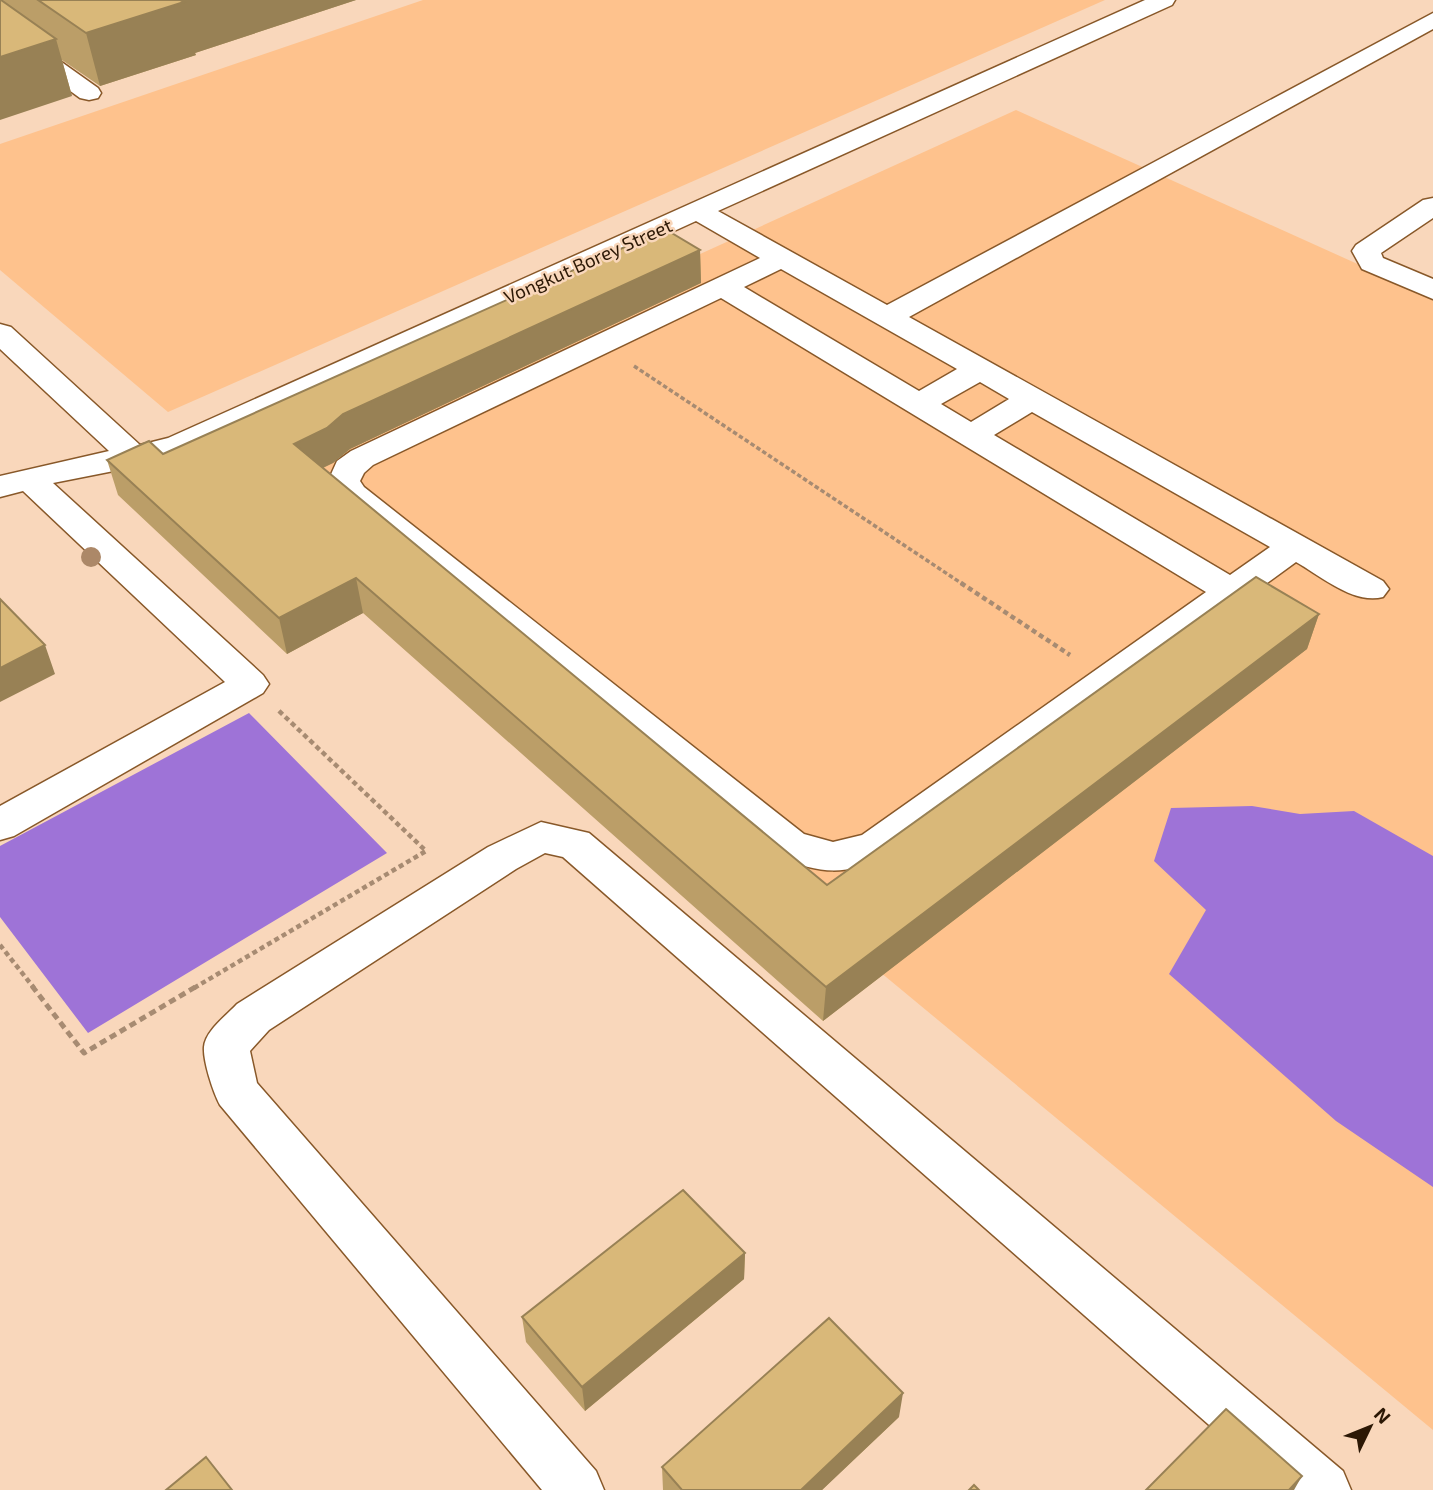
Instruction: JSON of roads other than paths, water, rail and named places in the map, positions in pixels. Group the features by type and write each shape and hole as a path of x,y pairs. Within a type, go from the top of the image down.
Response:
{"street":[{"name":"Vongkut Borey Street","path":"14,482 179,445 1164,0"},
{"path":"4,18 89,93"},
{"path":"887,317 1433,20"},
{"path":"1433,206 1366,251 1372,263 1433,290"},
{"path":"698,211 1371,589"},
{"path":"782,258 362,458 349,468 344,481 352,494 790,845 818,857 847,858 876,846 1295,546"},
{"path":"723,287 1231,592"},
{"path":"0,334 134,457"},
{"path":"919,404 980,369"},
{"path":"971,436 1032,398"},
{"path":"0,825 250,684 14,482"},
{"path":"577,1490 236,1091 226,1046 253,1017 502,858 541,836 575,844 1324,1490"}]}
